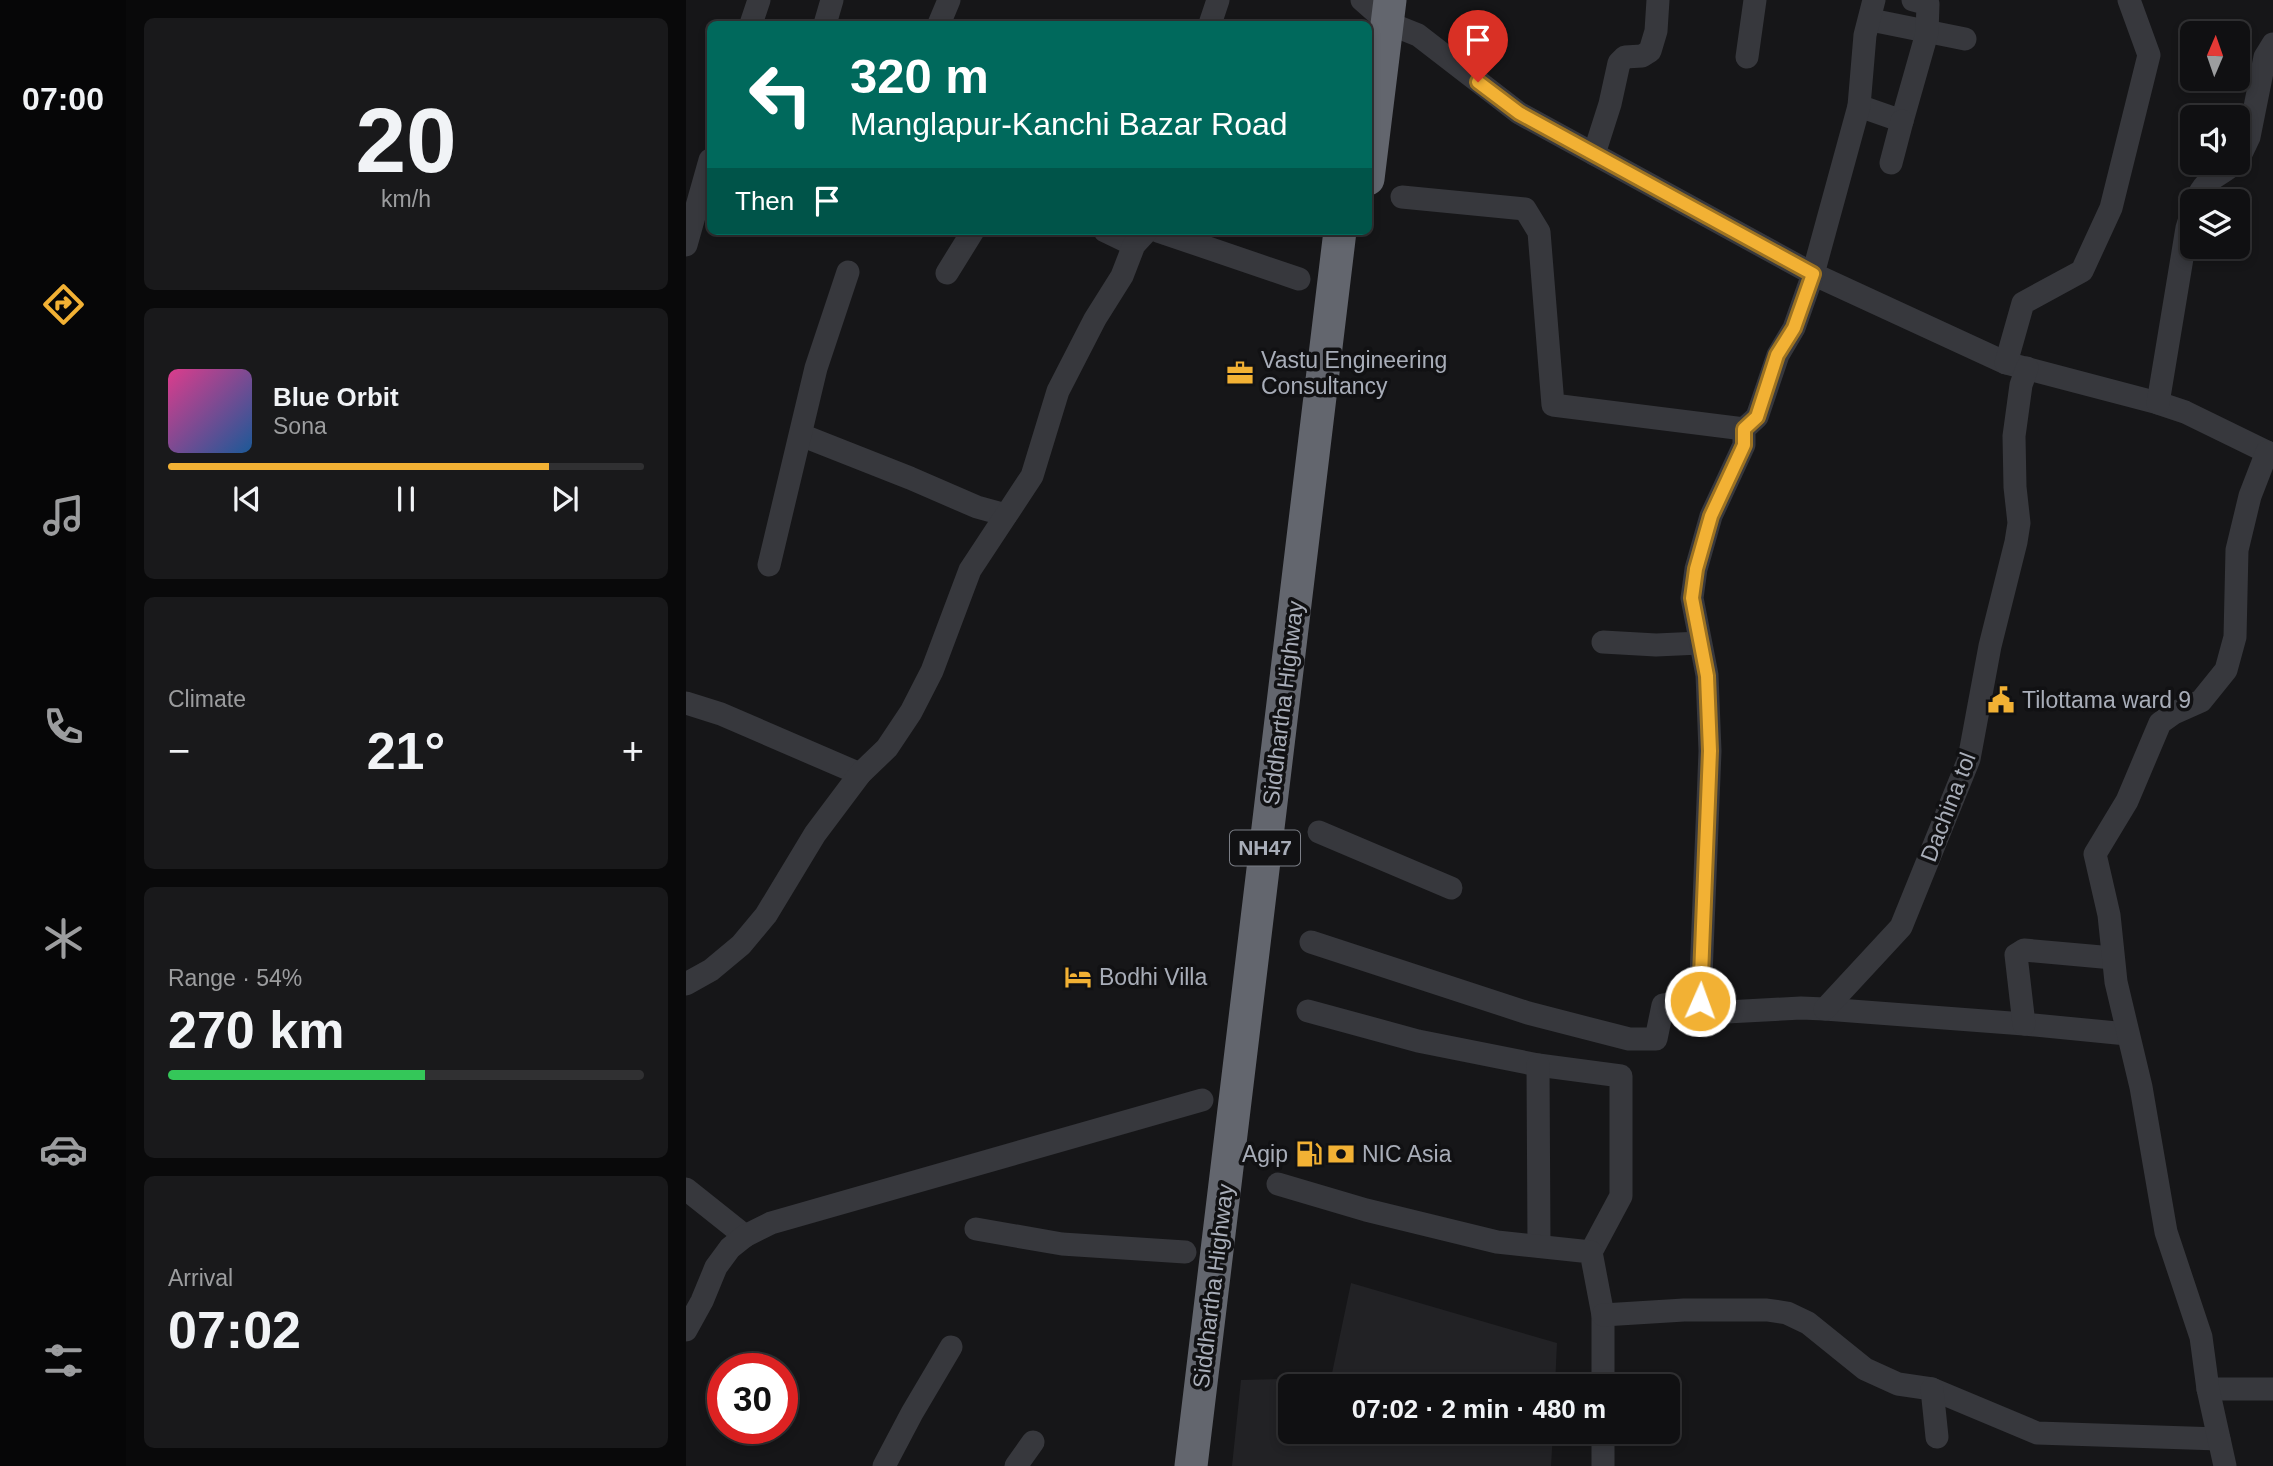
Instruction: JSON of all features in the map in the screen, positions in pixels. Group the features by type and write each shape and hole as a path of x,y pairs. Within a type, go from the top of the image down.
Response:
{"highway":[{"path":"1372,43 1373,9"},
{"name":"Siddhartha Highway","path":"1191,1466 1340,235"},
{"name":"Siddhartha Highway","path":"1214,1466 1362,235"}],"street":[{"path":"752,21 758,0"},
{"path":"826,21 832,0"},
{"path":"940,21 949,0"},
{"path":"1211,21 1218,0"},
{"path":"1594,154 1610,104 1619,63 1625,57 1642,56 1650,51 1656,32 1658,0"},
{"path":"1747,57 1755,0"},
{"path":"1891,163 1927,33 1928,4 1913,0"},
{"name":"Dachina tol","path":"1825,1009 1901,927 1969,759 1990,646 2016,542 2018,506 2014,436 2021,385 2017,365 2023,303 2082,271 2111,208 2149,55 2129,0"},
{"path":"1373,9 1418,35 1519,113 1813,274 2017,365 2185,412 2270,453 2250,496 2237,550 2235,637 2226,670 2202,701 2174,713 2160,723 2127,801 2095,854 2109,915 2116,982 2141,1087 2166,1232 2201,1336 2208,1389 2225,1466"},
{"path":"1700,1001 1710,751 1707,676 1692,598 1696,569 1711,516 1744,445 1744,429 1757,417 1777,355 1794,328 1813,274 1859,106 1865,35 1872,10 1927,33 1965,39"},
{"path":"2250,131 2265,57 2273,44"},
{"path":"1859,106 1902,121"},
{"path":"686,245 707,171"},
{"path":"2200,189 2216,175"},
{"path":"1402,197 1525,209 1539,232 1553,405 1744,429"},
{"path":"947,273 971,235"},
{"path":"1170,235 1299,279"},
{"path":"687,981 711,970 741,945 766,915 816,834 860,774 887,748 911,712 932,671 970,570 1032,476 1058,391 1095,318 1122,276 1141,238"},
{"path":"2158,403 2183,259"},
{"path":"769,565 816,368 848,272"},
{"path":"801,435 977,507 1006,515"},
{"path":"1604,642 1656,646 1700,643"},
{"path":"686,703 720,714 860,774"},
{"path":"1319,832 1451,888"},
{"path":"1311,942 1528,1013 1629,1039 1656,1039 1663,1005 1700,1001 1726,1012 1825,1009 2127,1034"},
{"path":"2024,1024 2017,955 2020,951 2113,958"},
{"path":"1308,1011 1418,1041 1538,1065 1621,1076 1621,1196 1591,1251 1602,1315 1603,1374"},
{"path":"1538,1065 1539,1245"},
{"path":"686,1330 694,1297 730,1248 745,1236 771,1223 1202,1100"},
{"path":"1278,1184 1366,1210 1497,1242 1591,1251"},
{"path":"686,1189 745,1236"},
{"path":"976,1229 1062,1244 1185,1252"},
{"path":"1602,1315 1709,1310 1766,1310 1787,1313 1808,1323 1866,1369 1898,1384 1932,1389 2037,1433 2219,1439"},
{"path":"884,1466 951,1348"},
{"path":"1932,1389 1937,1437"},
{"path":"2208,1389 2273,1389"},
{"path":"1016,1466 1033,1442"},
{"path":"1603,1444 1603,1466"}],"shaded area":[{"path":"1351,1283 1557,1343 1556,1374 1332,1374"},
{"path":"1278,1379 1278,1444 1552,1444 1551,1466 1232,1466 1241,1380"}],"place":[{"name":"Vastu Engineering Consultancy","path":"1240,373"},
{"name":"Tilottama ward 9","path":"2001,700"},
{"name":"Bodhi Villa","path":"1078,977"},
{"name":"Agip","path":"1309,1154"},
{"name":"NIC Asia","path":"1341,1154"}],"route":[{"path":"1478,82 1519,113 1813,274 1794,328 1777,355 1757,417 1744,429 1744,445 1711,516 1696,569 1692,598 1707,676 1710,751 1700,1001"}]}
